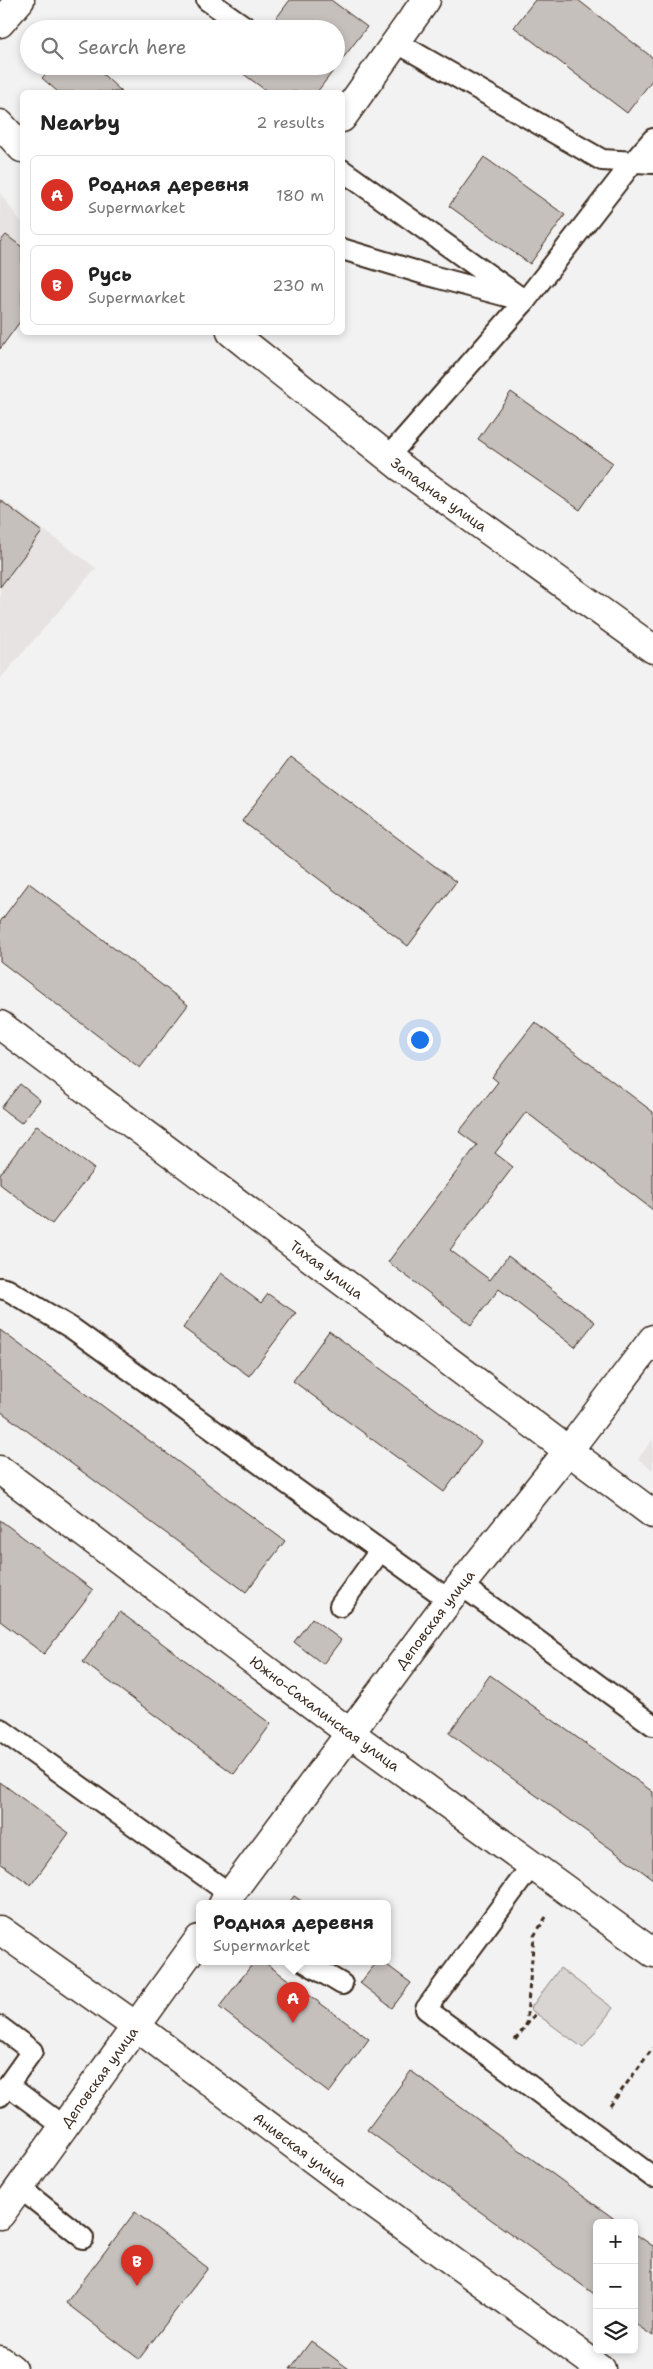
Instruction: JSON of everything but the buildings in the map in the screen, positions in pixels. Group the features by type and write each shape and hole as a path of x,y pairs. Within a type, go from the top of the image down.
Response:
{"street":[{"path":"0,23 20,0"},
{"path":"345,114 426,0"},
{"path":"0,124 20,146"},
{"name":"Западная улица","path":"235,335 388,458 653,649"},
{"name":"Тихая улица","path":"0,1025 653,1514"},
{"name":"Деповская улица","path":"227,1899 455,1592 568,1451 653,1338"},
{"name":"Южно-Сахалинская улица","path":"0,1470 350,1733 653,1953"},
{"name":"Анивская улица","path":"0,1930 137,2027 342,2181 601,2369"},
{"name":"Деповская улица","path":"0,2215 196,1943"},
{"path":"0,2360 12,2369"}],"lane":[{"path":"207,0 235,20"},
{"path":"396,42 602,160 653,163"},
{"path":"388,458 525,301 632,162 653,139"},
{"path":"345,172 525,301"},
{"path":"345,251 525,301"},
{"path":"0,1288 8,1290 73,1329 380,1551 455,1592 653,1725"},
{"path":"340,1606 380,1551"},
{"path":"0,1729 227,1899"},
{"path":"532,1865 426,2009 653,2177"},
{"path":"310,1965 342,1984"},
{"path":"0,2027 32,2051 4,2091 64,2127"},
{"path":"20,2188 83,2238"}],"path":[{"path":"526,2026 534,1936 548,1914"},
{"path":"610,2106 653,2048"}],"shaded area":[{"path":"0,193 20,220 20,322 0,349"},
{"path":"0,498 96,568 0,679"},
{"path":"653,1439 653,1470 638,1459"},
{"path":"560,1968 613,2008 583,2048 530,2009"}],"place":[{"name":"Родная деревня","path":"293,2023"},
{"name":"Русь","path":"137,2286"}]}
